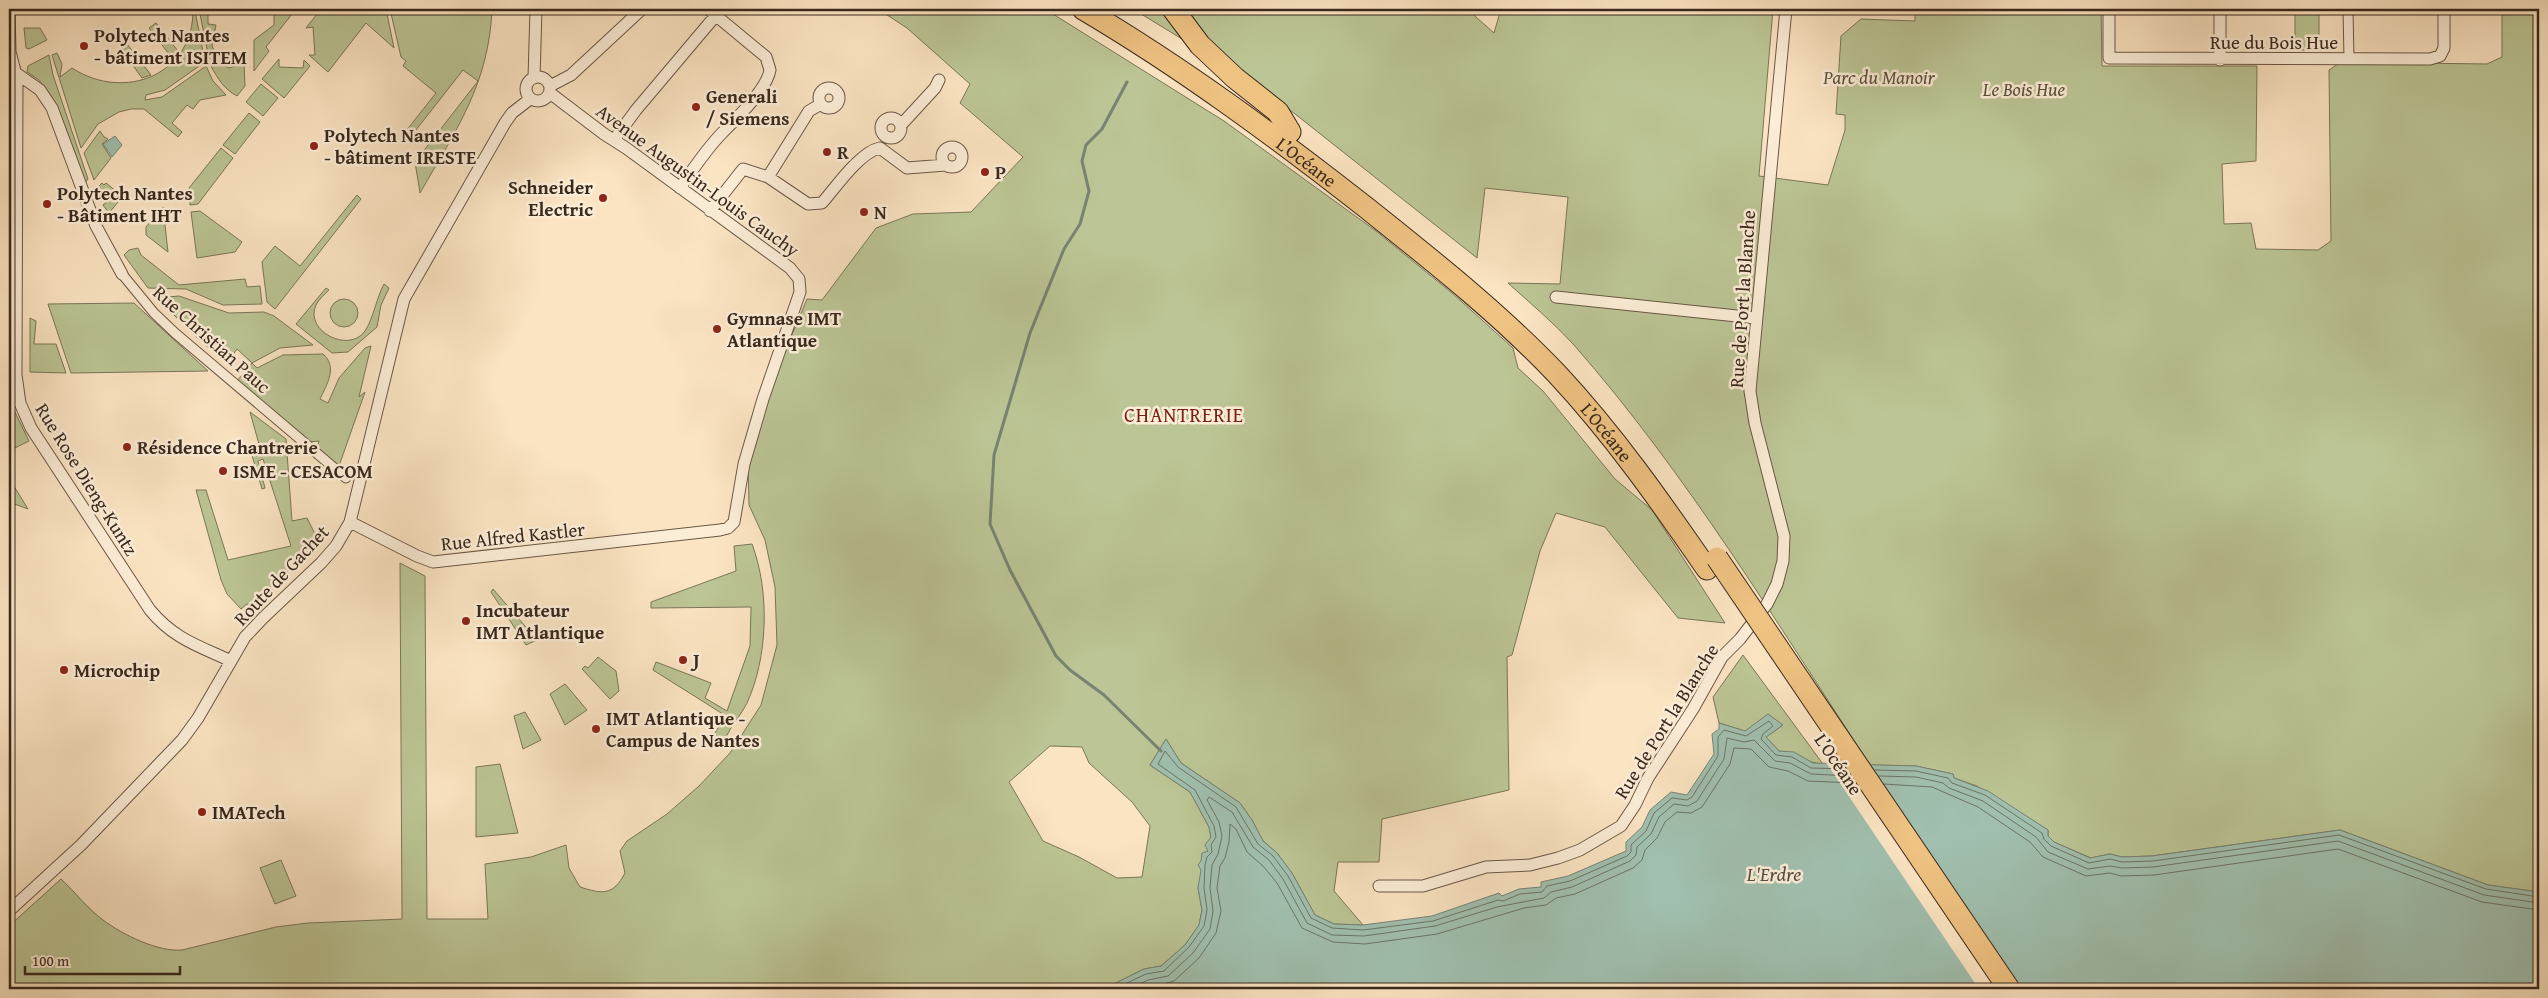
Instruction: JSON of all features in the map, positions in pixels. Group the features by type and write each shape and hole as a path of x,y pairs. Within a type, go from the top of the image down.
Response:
{"highway":[{"path":"1066,9 1085,10"},
{"name":"L’Océane","path":"1109,9 1206,72 1290,132 1455,262 1536,334 1578,377 1619,425 1992,989"},
{"path":"1173,9 1200,45 1235,78 1278,112 1290,132"},
{"name":"L’Océane","path":"1085,10 1167,61 1265,130 1428,257 1501,319 1557,374 1592,414 1712,564 2009,989"}],"street":[{"name":"Rue Rose Dieng-Kuntz","path":"9,9 10,52 16,72 16,381 25,417 150,610 162,624 177,636 231,661"},
{"path":"534,78 536,9"},
{"path":"550,89 544,79 534,78 526,88 530,98 542,101 550,89 571,76 642,9"},
{"name":"Rue de Port la Blanche","path":"1378,886 1423,886 1486,867 1530,865 1580,850 1621,826 1636,805 1648,778 1693,709 1722,657 1740,639 1768,604 1777,584 1783,561 1784,536 1755,423 1750,391 1786,9"},
{"name":"Rue du Bois Hue","path":"2109,9 2109,58 2220,60 2430,59 2440,56 2444,48 2444,9"},
{"path":"2220,9 2220,60"},
{"path":"2348,9 2349,59"},
{"path":"614,140 712,12 768,60 769,75 735,122 722,132 680,188"},
{"name":"Rue Christian Pauc","path":"16,72 40,90 52,108 96,226 122,274 154,313 175,334 346,478"},
{"path":"900,125 935,88 939,80"},
{"name":"Avenue Augustin-Louis Cauchy","path":"550,89 614,140 783,263 795,273 800,289 757,417 742,472 734,522 724,529 660,536"},
{"name":"Route de Gachet","path":"9,911 81,845 182,740 252,629 321,563 336,546 350,522 404,299 505,123 512,113 530,98"},
{"path":"768,177 810,111 821,104"},
{"path":"894,118 900,125 900,132 897,136 885,137 880,128 884,120 894,118"},
{"path":"710,211 743,170 768,177 808,204 822,203 864,155 880,148 885,137"},
{"path":"880,148 907,168 946,165"},
{"path":"1556,297 1756,318"},
{"name":"Rue Alfred Kastler","path":"350,522 417,556 433,562 660,536"}],"green space":[{"path":"193,9 195,11 205,62 165,90 146,95 145,100 162,97 206,66 213,81 226,95 200,100 193,109 187,105 172,123 182,132 178,137 144,109 131,109 119,112 98,124 81,148 52,55 57,53 62,64 60,77 72,68 92,78 113,82 133,82 152,76 169,66 182,51 190,32"},
{"path":"199,9 208,9 208,24 216,25 212,45 215,55 209,59"},
{"path":"274,9 296,9 266,47 269,51 254,71 254,40 274,25"},
{"path":"321,9 327,9 328,12 386,9 394,48 366,23 328,72 309,55 315,55 313,27 306,28"},
{"path":"390,9 492,9 490,36 485,61 477,84 458,127 420,193 415,162 478,81 463,70 412,135 406,131 436,93 403,66 406,61 401,57"},
{"path":"878,9 1045,9 1224,121 1376,231 1452,293 1513,348 1518,368 1543,391 1615,479 1652,510 1725,623 1678,618 1605,527 1556,513 1540,551 1512,655 1507,657 1509,790 1382,819 1379,862 1338,862 1334,891 1363,925 1334,924 1315,915 1292,873 1277,853 1263,841 1240,803 1181,763 1166,739 1150,765 1190,792 1209,827 1211,837 1198,888 1202,910 1199,925 1185,945 1161,966 1144,969 1104,989 9,989 9,926 61,879 92,911 111,926 130,937 173,950 182,950 276,927 308,923 402,919 400,563 425,576 427,919 488,919 485,864 531,857 566,845 569,868 580,887 601,892 616,886 625,873 620,851 627,841 667,814 699,786 730,753 761,705 777,645 775,587 765,540 749,505 748,460 775,375 807,299 822,300 876,228 913,214 971,212 1023,157 960,103 970,84 907,28","holes":["1050,746 1082,747 1089,763 1132,802 1150,826 1142,877 1117,878 1079,857 1043,841 1009,782"]},
{"path":"1133,9 1467,9 1494,33 1501,9 1773,9 1759,176 1828,185 1845,130 1845,115 1836,114 1841,36 1861,19 1915,21 1915,14 1862,9 2101,9 2102,66 2257,66 2256,161 2222,164 2224,224 2251,223 2256,249 2318,250 2331,241 2329,70 2341,62 2487,64 2502,57 2502,9 2539,9 2539,892 2488,885 2340,830 2152,856 2122,857 2110,854 2091,858 2054,842 2048,836 2048,830 1977,786 1954,778 1953,774 1916,766 1870,765 1765,603 1655,445 1574,345 1508,283 1560,284 1568,197 1485,188 1477,258 1237,68 1187,42"},
{"path":"2295,9 2319,9 2319,50 2295,50"},
{"path":"156,23 178,51 172,58 149,28"},
{"path":"24,28 40,28 47,40 29,49 26,48"},
{"path":"127,44 151,75 142,78 121,49"},
{"path":"49,55 53,75 88,179 83,185 45,88 39,80 27,72 28,66"},
{"path":"279,59 279,67 303,68 304,60 310,66 284,98 262,79"},
{"path":"218,62 229,68 244,63 245,86 237,96 225,87 211,66"},
{"path":"261,84 278,98 263,116 246,102"},
{"path":"249,113 260,122 235,154 223,145"},
{"path":"100,131 108,139 102,144 111,158 94,180 84,153"},
{"path":"221,148 233,158 198,204 190,205 189,188"},
{"path":"102,183 104,185 106,183 116,191 111,197 118,202 109,213 103,205 106,203 99,186"},
{"path":"357,195 361,199 275,309 267,302 262,262 275,246 300,266"},
{"path":"163,207 168,252 146,235 146,227"},
{"path":"200,211 242,242 235,252 197,258 191,212"},
{"path":"138,248 141,255 179,285 245,279 247,287 260,286 262,304 223,305 186,289 148,288 124,255 129,250"},
{"path":"384,284 389,288 381,305 377,327 348,352 332,353 296,324 326,288 329,290 316,305 314,315 316,323 322,331 339,340 358,338 368,326"},
{"path":"179,296 229,313 264,312 274,316 313,345 280,348 252,363 237,349 227,363 195,336 157,298"},
{"path":"344,299 354,303 358,313 354,323 344,327 334,323 330,313 334,303"},
{"path":"134,303 208,371 71,373 48,304"},
{"path":"30,318 36,321 34,344 56,344 66,373 30,372"},
{"path":"371,346 359,397 365,392 339,466 317,447 319,441 309,442 237,381 252,363 257,368 283,355 323,354 330,364 330,376 320,399 328,403 339,378 365,348"},
{"path":"9,381 14,410 29,441 9,451"},
{"path":"250,412 286,439 292,521 307,518 317,538 308,552 251,606 247,604 241,609 227,594 221,580 196,490 206,490 228,560 291,546 263,459 258,461 265,488 262,489 251,452 254,451 256,456 262,455"},
{"path":"9,478 28,509 9,502"},
{"path":"752,544 758,563 764,603 763,645 759,666 747,703 725,738 716,745 707,745 726,716 653,670 656,662 711,683 705,698 727,711 750,646 751,607 651,608 651,602 736,571 734,546"},
{"path":"493,589 537,640 526,645 491,592"},
{"path":"1743,655 1823,764 1779,751 1766,737 1783,725 1745,731 1719,723 1713,697"},
{"path":"598,657 616,671 619,691 610,699 582,669 585,666 588,668"},
{"path":"565,684 587,710 565,725 550,694"},
{"path":"525,712 541,740 523,749 514,716"},
{"path":"500,764 518,833 476,837 476,767"},
{"path":"281,860 296,896 275,904 260,868"}],"water":[{"path":"115,136 122,145 112,157 103,144"},
{"name":"L'Erdre","path":"1768,714 1783,725 1766,737 1779,751 1794,752 1813,763 1916,766 1953,774 1954,778 1988,791 2048,830 2048,836 2054,842 2090,858 2110,854 2122,857 2152,856 2340,830 2488,885 2539,892 2539,989 1104,989 1144,969 1161,966 1185,945 1199,925 1202,910 1198,888 1201,870 1198,865 1201,861 1202,853 1208,851 1205,845 1211,837 1209,827 1190,792 1150,765 1166,739 1181,763 1240,803 1263,841 1277,853 1292,873 1315,915 1334,924 1363,925 1432,916 1499,893 1502,896 1519,889 1541,887 1541,882 1568,876 1626,851 1626,842 1642,827 1650,810 1671,792 1687,795 1714,754 1712,734 1719,729 1719,723 1745,731"}],"pier":[{"path":"1825,761 1868,762 2022,989 1979,989"}],"waterway":[{"path":"1127,82 1102,129 1086,145 1082,161 1089,191 1080,224 1064,249 1030,333 994,455 990,524 1010,570 1056,656 1070,670 1104,695 1161,751"}],"place":[{"name":"Polytech Nantes - bâtiment ISITEM","path":"84,46"},
{"name":"Generali / Siemens","path":"696,107"},
{"name":"Polytech Nantes - bâtiment IRESTE","path":"314,146"},
{"name":"R","path":"827,152"},
{"name":"P","path":"985,172"},
{"name":"Schneider Electric","path":"603,198"},
{"name":"Polytech Nantes - Bâtiment IHT","path":"47,204"},
{"name":"N","path":"864,212"},
{"name":"Gymnase IMT Atlantique","path":"717,329"},
{"name":"Résidence Chantrerie","path":"127,447"},
{"name":"ISME - CESACOM","path":"223,471"},
{"name":"Incubateur IMT Atlantique","path":"466,621"},
{"name":"J","path":"683,660"},
{"name":"Microchip","path":"64,670"},
{"name":"IMT Atlantique - Campus de Nantes","path":"596,729"},
{"name":"IMATech","path":"202,812"}],"district":[{"name":"CHANTRERIE","path":"1184,414"}],"park label":[{"name":"Parc du Manoir","path":"1879,77"},
{"name":"Le Bois Hue","path":"2024,89"}]}
